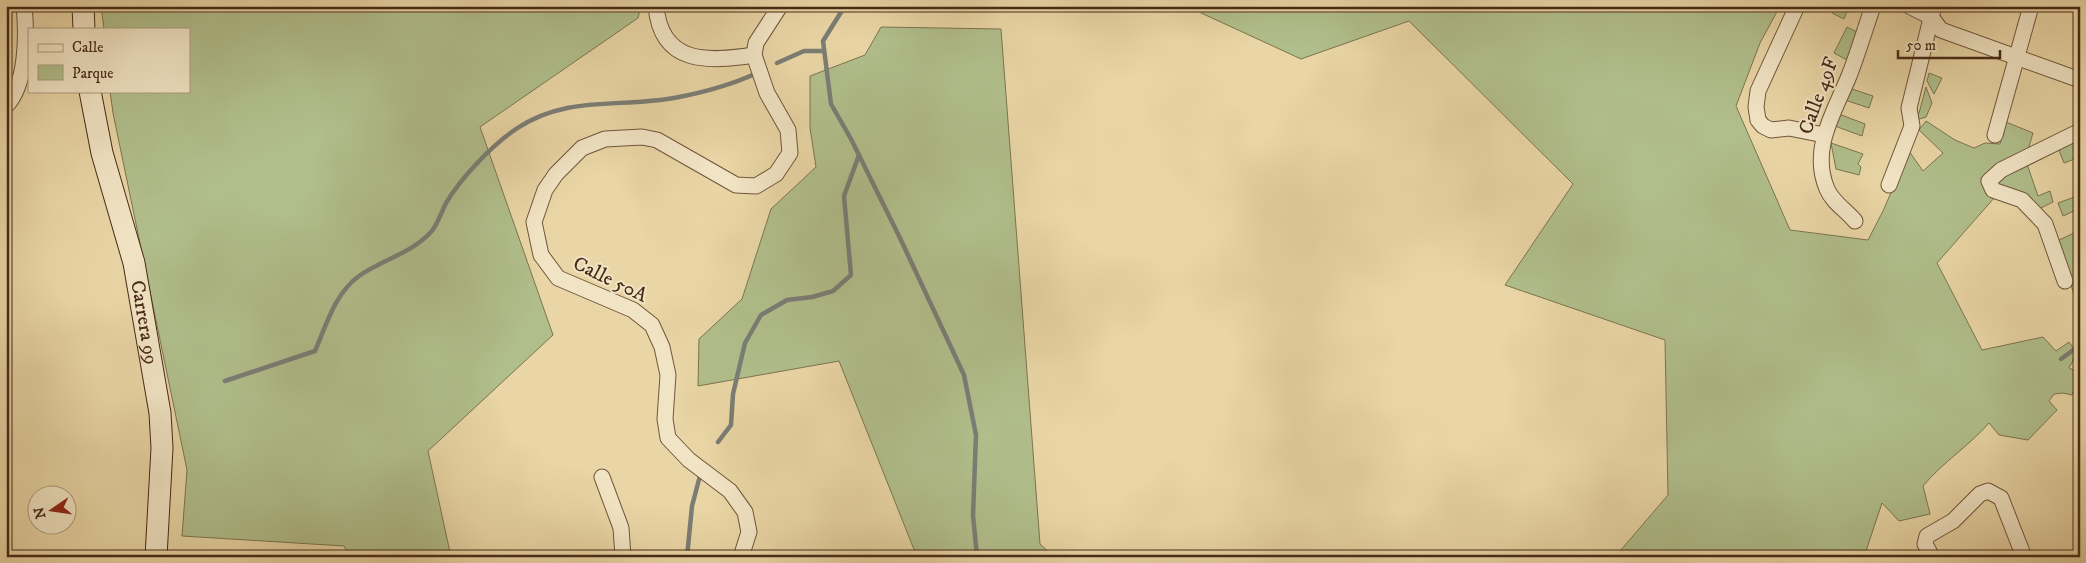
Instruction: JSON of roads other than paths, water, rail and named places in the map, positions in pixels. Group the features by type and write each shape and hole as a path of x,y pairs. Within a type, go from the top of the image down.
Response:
{"street":[{"path":"6,106 15,93 23,63 26,33 24,6"},
{"path":"83,6 84,28"},
{"path":"655,7 660,29 669,43 702,60 754,55 756,43 780,6"},
{"path":"1797,6 1758,91 1756,107 1758,120 1763,126 1771,130 1790,128 1824,135"},
{"name":"Calle 49F","path":"1855,221 1835,202 1827,190 1821,161 1824,135 1849,76 1873,6"},
{"path":"1909,6 1933,11"},
{"path":"1995,135 2031,6"},
{"path":"1933,11 1941,30 2080,80"},
{"path":"1888,185 1912,126 1909,108 1933,11"},
{"name":"Calle 50A","path":"741,557 749,532 745,512 730,491 689,460 668,438 665,419 668,374 662,347 652,325 633,310 558,278 540,255 534,222 545,190 556,174 582,148 605,139 642,137 657,140 736,185 756,186 776,174 790,153 788,130 767,93 754,55"},
{"name":"Carrera 99","path":"90,92 102,153 134,263 160,413 162,448 156,557"},
{"path":"2065,281 2044,224 2022,200 1993,190 1989,183 1991,177 2001,170 2080,131"},
{"path":"602,477 621,528 623,557"},
{"path":"1932,557 1925,544 1928,536 1959,517 1971,501 1988,491 2001,498 2024,557"}],"waterway":[{"path":"843,9 823,41 831,104 851,139 900,238 964,375 976,435 973,515 977,557"},
{"path":"777,63 804,51 824,51"},
{"path":"225,381 315,351 332,310 351,283 368,270 405,252 430,233 452,193 468,173 487,153 516,129 535,118 554,111 573,107 674,98 716,88 757,73"},
{"path":"718,442 731,425 733,394 745,343 761,315 787,300 812,297 833,291 851,275 844,196 859,155"},
{"path":"2061,359 2080,345"},
{"path":"687,557 692,506 701,472"}]}
